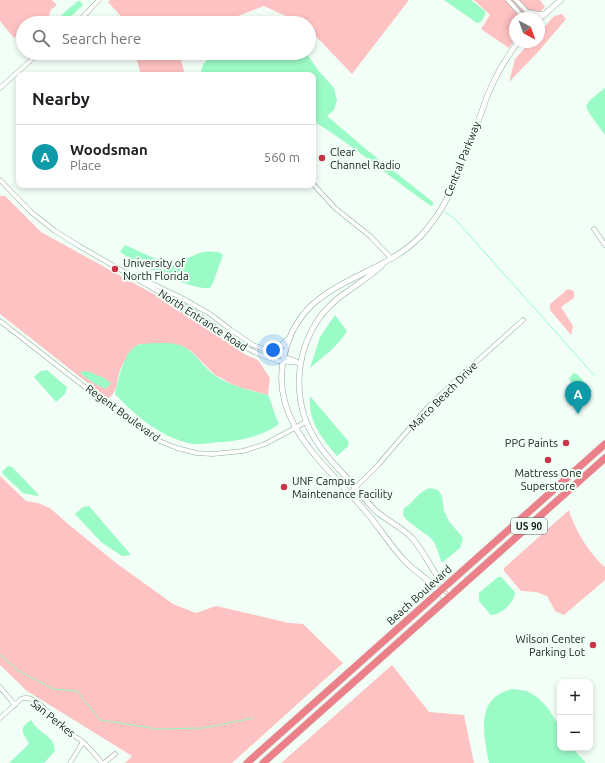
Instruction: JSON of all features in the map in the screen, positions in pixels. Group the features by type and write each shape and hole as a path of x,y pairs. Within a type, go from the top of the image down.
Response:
{"highway":[{"name":"Beach Boulevard","path":"247,763 605,444"},
{"name":"US 90","path":"263,763 605,458"},
{"path":"356,680 360,671 360,663 367,667 372,667"}],"street":[{"path":"84,16 99,0"},
{"path":"508,0 519,12"},
{"path":"516,0 527,12"},
{"path":"546,13 561,0"},
{"name":"Central Parkway","path":"447,600 404,560 368,513 306,444 295,428 285,406 282,392 283,359 289,338 302,316 312,305 326,294 389,259 415,242 436,217 450,192 456,171 469,138 477,124 488,93 501,68 514,48"},
{"path":"18,72 31,60"},
{"path":"0,88 16,74"},
{"name":"North Entrance Road","path":"0,180 27,208 48,225 79,246 197,314 240,345 261,355 300,363"},
{"path":"316,187 335,208 370,236 389,259"},
{"path":"594,229 605,245"},
{"name":"Central Parkway","path":"389,259 372,275 342,294 325,311 313,327 300,363 300,396 306,422 310,432 321,449 376,511 412,538 420,547 435,573 454,594"},
{"name":"North Entrance Road","path":"124,271 148,281 194,305 210,314 245,340 283,359"},
{"path":"194,305 197,314"},
{"name":"Marco Beach Drive","path":"350,493 378,465 428,407 523,320"},
{"name":"Regent Boulevard","path":"0,321 126,419 157,440 177,448 196,453 214,454 243,451 265,444 306,422"},
{"path":"266,350 279,348 289,338"},
{"path":"0,688 15,705"},
{"name":"San Perkes","path":"0,718 24,698 30,699 47,710 62,728 83,742 103,763"},
{"path":"70,763 83,742"},
{"path":"103,763 115,754"}],"shaded area":[{"path":"0,0 52,0 57,5 51,10 49,16 16,16 16,36 14,38 0,21"},
{"path":"110,0 409,0 352,74 316,36 316,16 286,16 264,6 238,16 121,16 108,2"},
{"path":"444,0 471,0 485,11 485,15 481,22 477,23"},
{"path":"474,0 540,0 545,7 540,12 509,12 509,48 481,29 490,15"},
{"path":"78,1 80,1 83,5 71,16 61,16"},
{"path":"562,14 566,19 545,44 545,26 554,16"},
{"path":"525,48 541,48 509,82 515,59"},
{"path":"137,60 181,60 184,72 140,72"},
{"path":"206,60 311,60 334,88 337,100 334,110 327,116 367,150 433,202 433,205 431,206 416,196 344,141 316,123 316,72 201,72"},
{"path":"605,88 605,135 589,113 586,106 590,100"},
{"path":"0,196 5,196 41,232 168,302 246,355 258,360 270,378 268,395 235,386 214,374 190,350 139,344 123,363 116,389 112,396 108,399 0,314"},
{"path":"125,245 167,262 183,260 203,252 219,252 223,255 210,288 202,288 178,281 127,257 120,252"},
{"path":"568,289 574,291 574,298 561,307 573,326 571,335 550,310 550,304"},
{"path":"335,315 347,331 335,346 310,368 320,337"},
{"path":"169,343 177,344 189,350 213,374 226,382 268,395 279,424 266,432 246,439 193,444 170,437 140,418 115,394 122,366 129,353 138,345"},
{"path":"47,370 67,387 65,394 56,402 34,377 41,371"},
{"path":"87,371 104,378 111,383 106,389 99,386 88,380 80,372"},
{"path":"574,373 577,374 592,391 591,393 588,391 582,395 571,383 569,378"},
{"path":"310,396 349,442 348,446 337,456 317,429 311,414"},
{"path":"8,466 12,467 38,494 38,496 23,493 4,475 2,472"},
{"path":"0,476 26,501 38,503 50,508 116,563 173,604 196,613 216,606 289,623 303,624 343,663 232,763 125,763 132,756 27,691 0,665"},
{"path":"430,488 438,490 442,496 444,512 448,520 463,538 460,548 443,562 441,561 434,542 407,520 403,514 404,508 418,495"},
{"path":"89,506 131,555 122,556 101,542 75,514 83,507"},
{"path":"569,510 583,541 599,562 605,567 605,580 564,615 555,611 547,596 536,592 521,591 504,571 504,568"},
{"path":"498,577 501,577 515,592 513,600 507,607 499,613 491,615 479,601 479,593"},
{"path":"392,665 429,712 464,715 474,763 281,763"},
{"path":"513,689 527,691 537,697 547,707 557,722 557,751 576,751 586,763 489,763 485,741 484,718 492,700 501,693"},
{"path":"31,720 37,728 51,740 55,751 44,763 9,763 29,744 23,729 26,723"}],"waterway":[{"path":"445,212 455,219 594,375"},
{"path":"0,655 19,671 53,689 77,691 100,720 158,729 204,728 253,718"}],"place":[{"name":"Clear Channel Radio","path":"322,158"},
{"name":"University of North Florida","path":"115,269"},
{"name":"Woodsman","path":"578,414"},
{"name":"PPG Paints","path":"566,443"},
{"name":"Mattress One Superstore","path":"548,460"},
{"name":"UNF Campus Maintenance Facility","path":"284,487"},
{"name":"Wilson Center Parking Lot","path":"593,645"}]}
